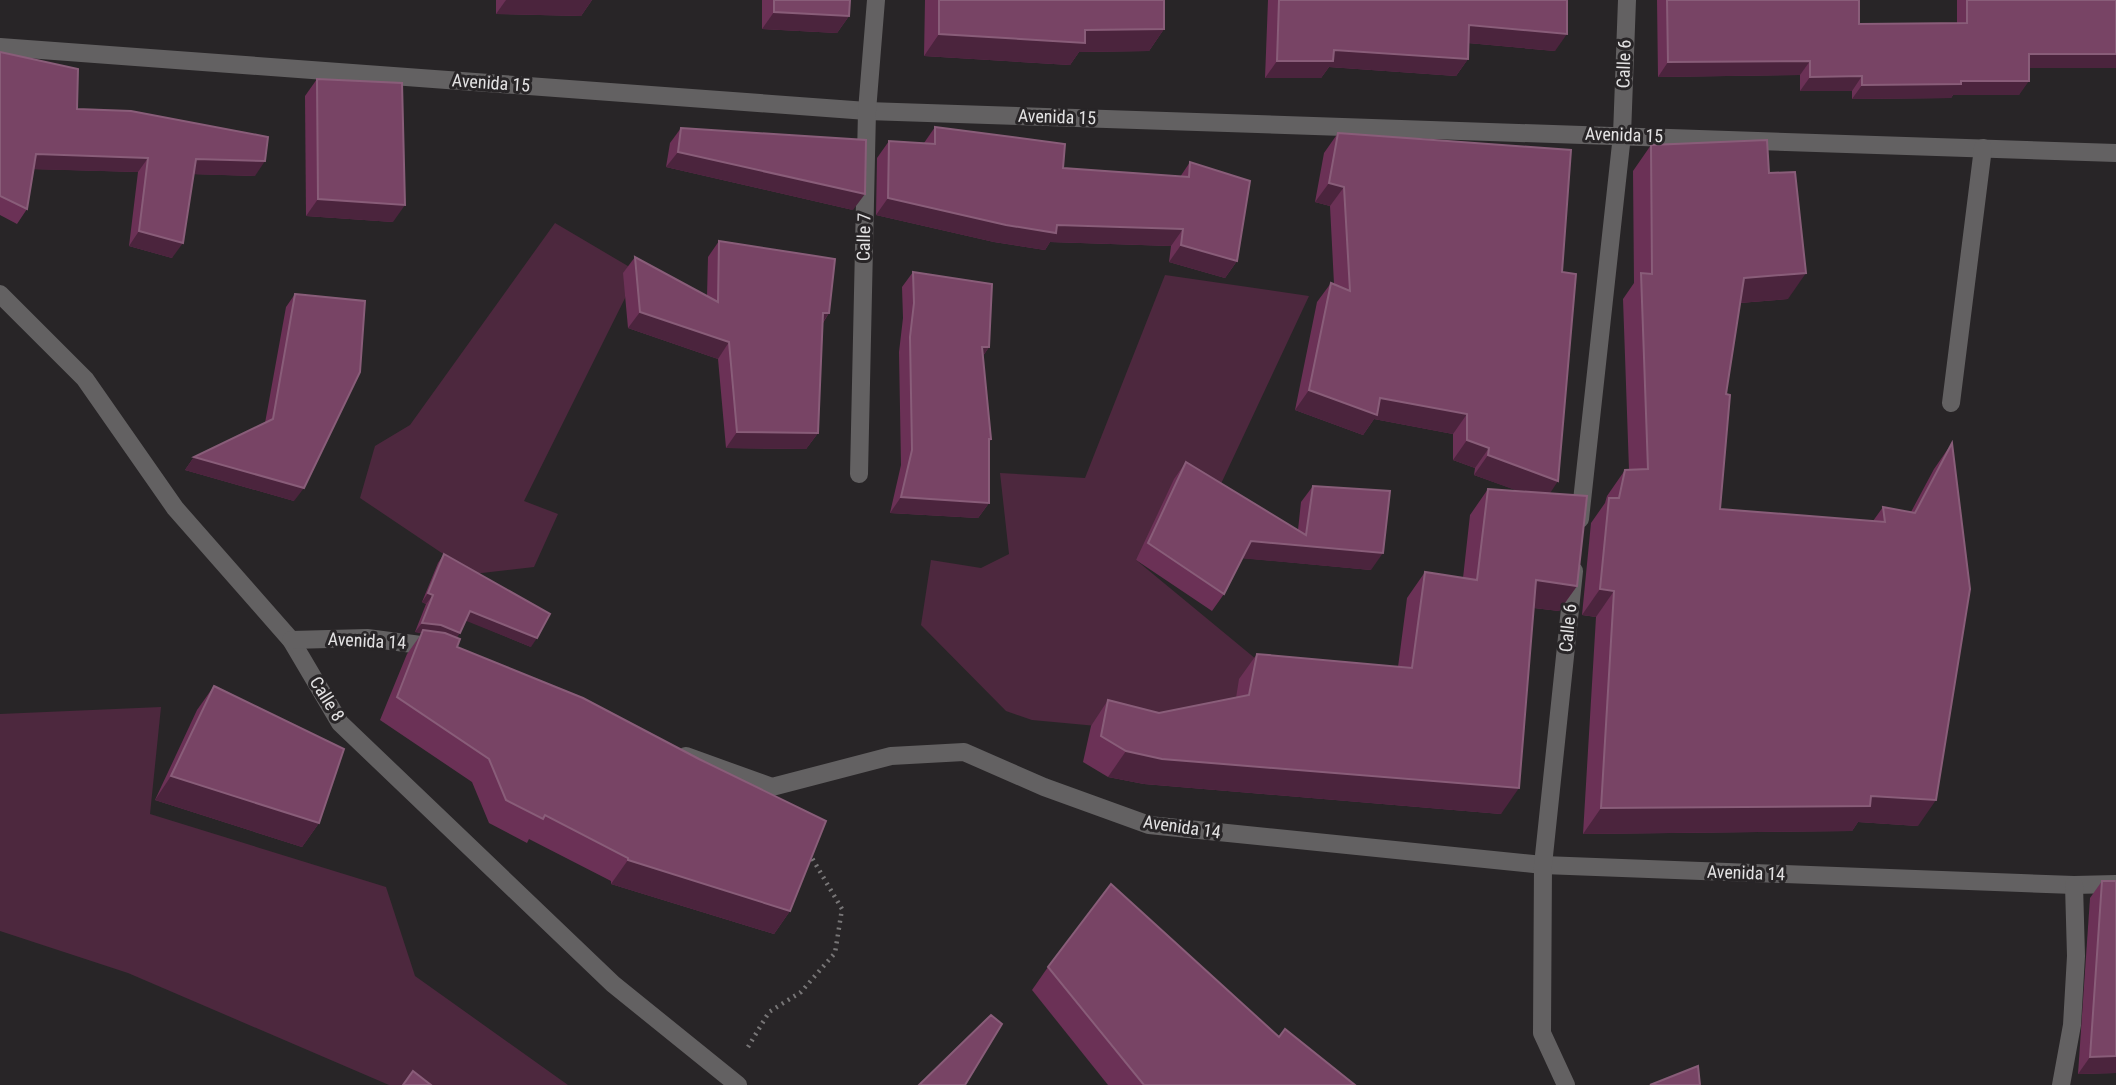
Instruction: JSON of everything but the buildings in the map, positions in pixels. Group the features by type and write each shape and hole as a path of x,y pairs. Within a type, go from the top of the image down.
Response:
{"street":[{"name":"Calle 7","path":"859,474 867,111 876,0"},
{"name":"Calle 6","path":"1566,1085 1542,1033 1543,865 1622,135 1627,0"},
{"name":"Avenida 15","path":"0,47 867,111 2116,153"},
{"path":"1951,403 1983,148"},
{"name":"Calle 8","path":"0,294 85,379 175,508 291,640 340,723 613,984 734,1081"},
{"name":"Avenida 14","path":"291,640 367,638 431,645 456,655"},
{"name":"Avenida 14","path":"667,748 772,787 891,756 964,752 1044,787 1149,825 1543,865 2074,885 2116,884"},
{"path":"2061,1085 2072,1025 2076,956 2074,885"}],"path":[{"path":"734,1081 769,1012 801,992 835,953 842,909 804,843"}],"shaded area":[{"path":"555,223 638,272 524,501 558,514 534,567 473,574 360,498 375,446 410,425"},
{"path":"1165,275 1309,296 1219,488 1136,560 1268,669 1223,713 1151,731 1032,720 1006,711 921,625 931,560 981,568 1009,554 1000,473 1085,478"},
{"path":"161,707 150,814 386,887 415,976 568,1085 389,1085 128,973 0,931 0,714"}]}
